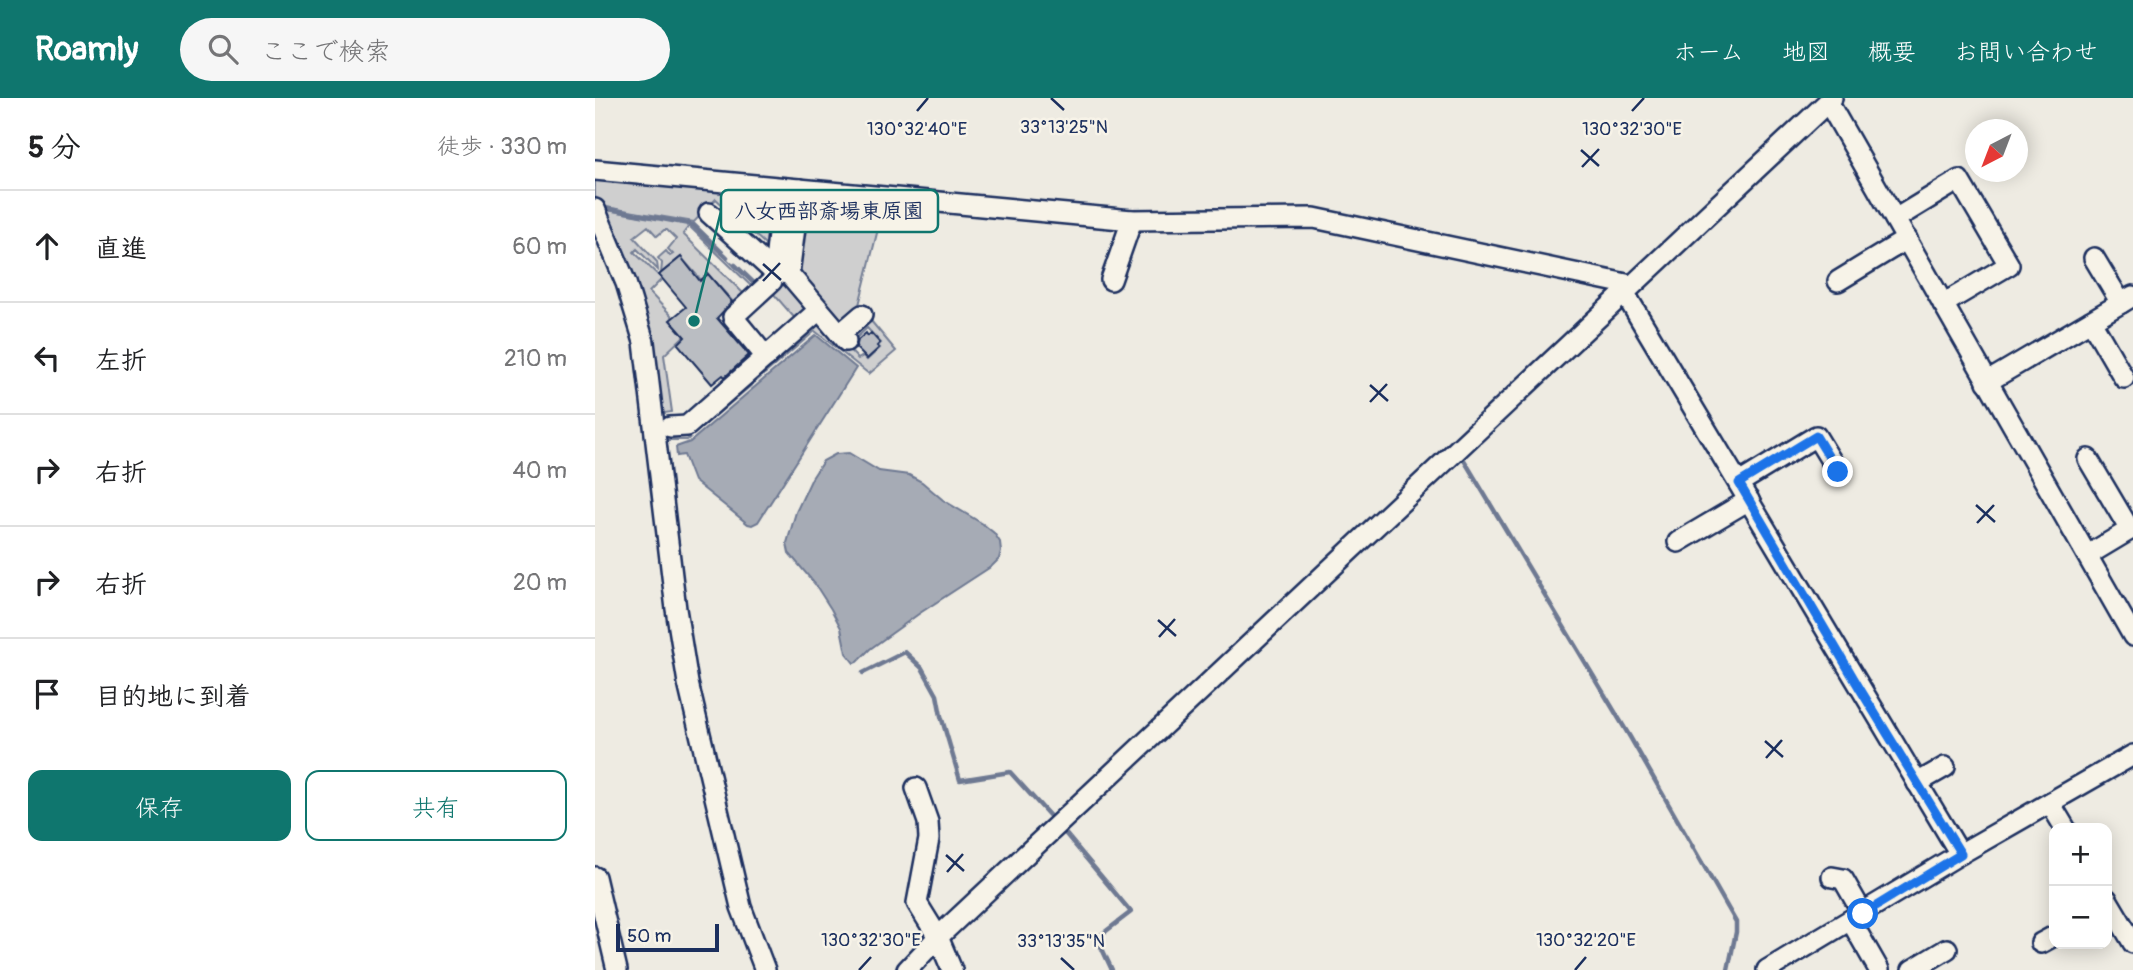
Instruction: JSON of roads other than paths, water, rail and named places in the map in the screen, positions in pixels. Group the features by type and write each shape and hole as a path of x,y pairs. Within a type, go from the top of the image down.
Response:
{"street":[{"path":"907,970 938,937 1830,100 1906,239 2133,636"},
{"path":"595,170 1132,220 1314,218 1627,288 1744,491 1961,854"},
{"path":"1895,219 1959,180 2009,265 1943,304"},
{"path":"766,357 733,317 781,273 791,189"},
{"path":"595,209 626,284 643,342 674,596 688,683 741,907 765,970"},
{"path":"709,213 781,273 843,338 862,315"},
{"path":"1111,280 1132,220"},
{"path":"1838,281 1906,239"},
{"path":"1987,382 2127,300 2094,258"},
{"path":"670,427 687,426 819,310"},
{"path":"2091,321 2124,378"},
{"path":"1678,542 1816,436 1838,472"},
{"path":"2088,459 2131,529 2088,555"},
{"path":"1767,970 2133,755"},
{"path":"1917,783 1945,767"},
{"path":"916,788 928,822 929,839 917,903 938,937 952,970"},
{"path":"2050,803 2062,823"},
{"path":"595,877 617,970"},
{"path":"1832,877 1843,879 1879,970"},
{"path":"2112,909 2133,943"},
{"path":"1912,970 1947,949"}],"waterway":[{"path":"599,207 694,225 727,257"},
{"path":"735,265 757,286"},
{"path":"1464,460 1630,737 1736,922 1728,970"},
{"path":"863,673 905,652 922,668 937,695 960,780 1010,772 1049,815"},
{"path":"1065,833 1131,912 1097,938 1112,970"}],"place":[{"name":"八女西部斎場東原園","path":"694,321"}]}
